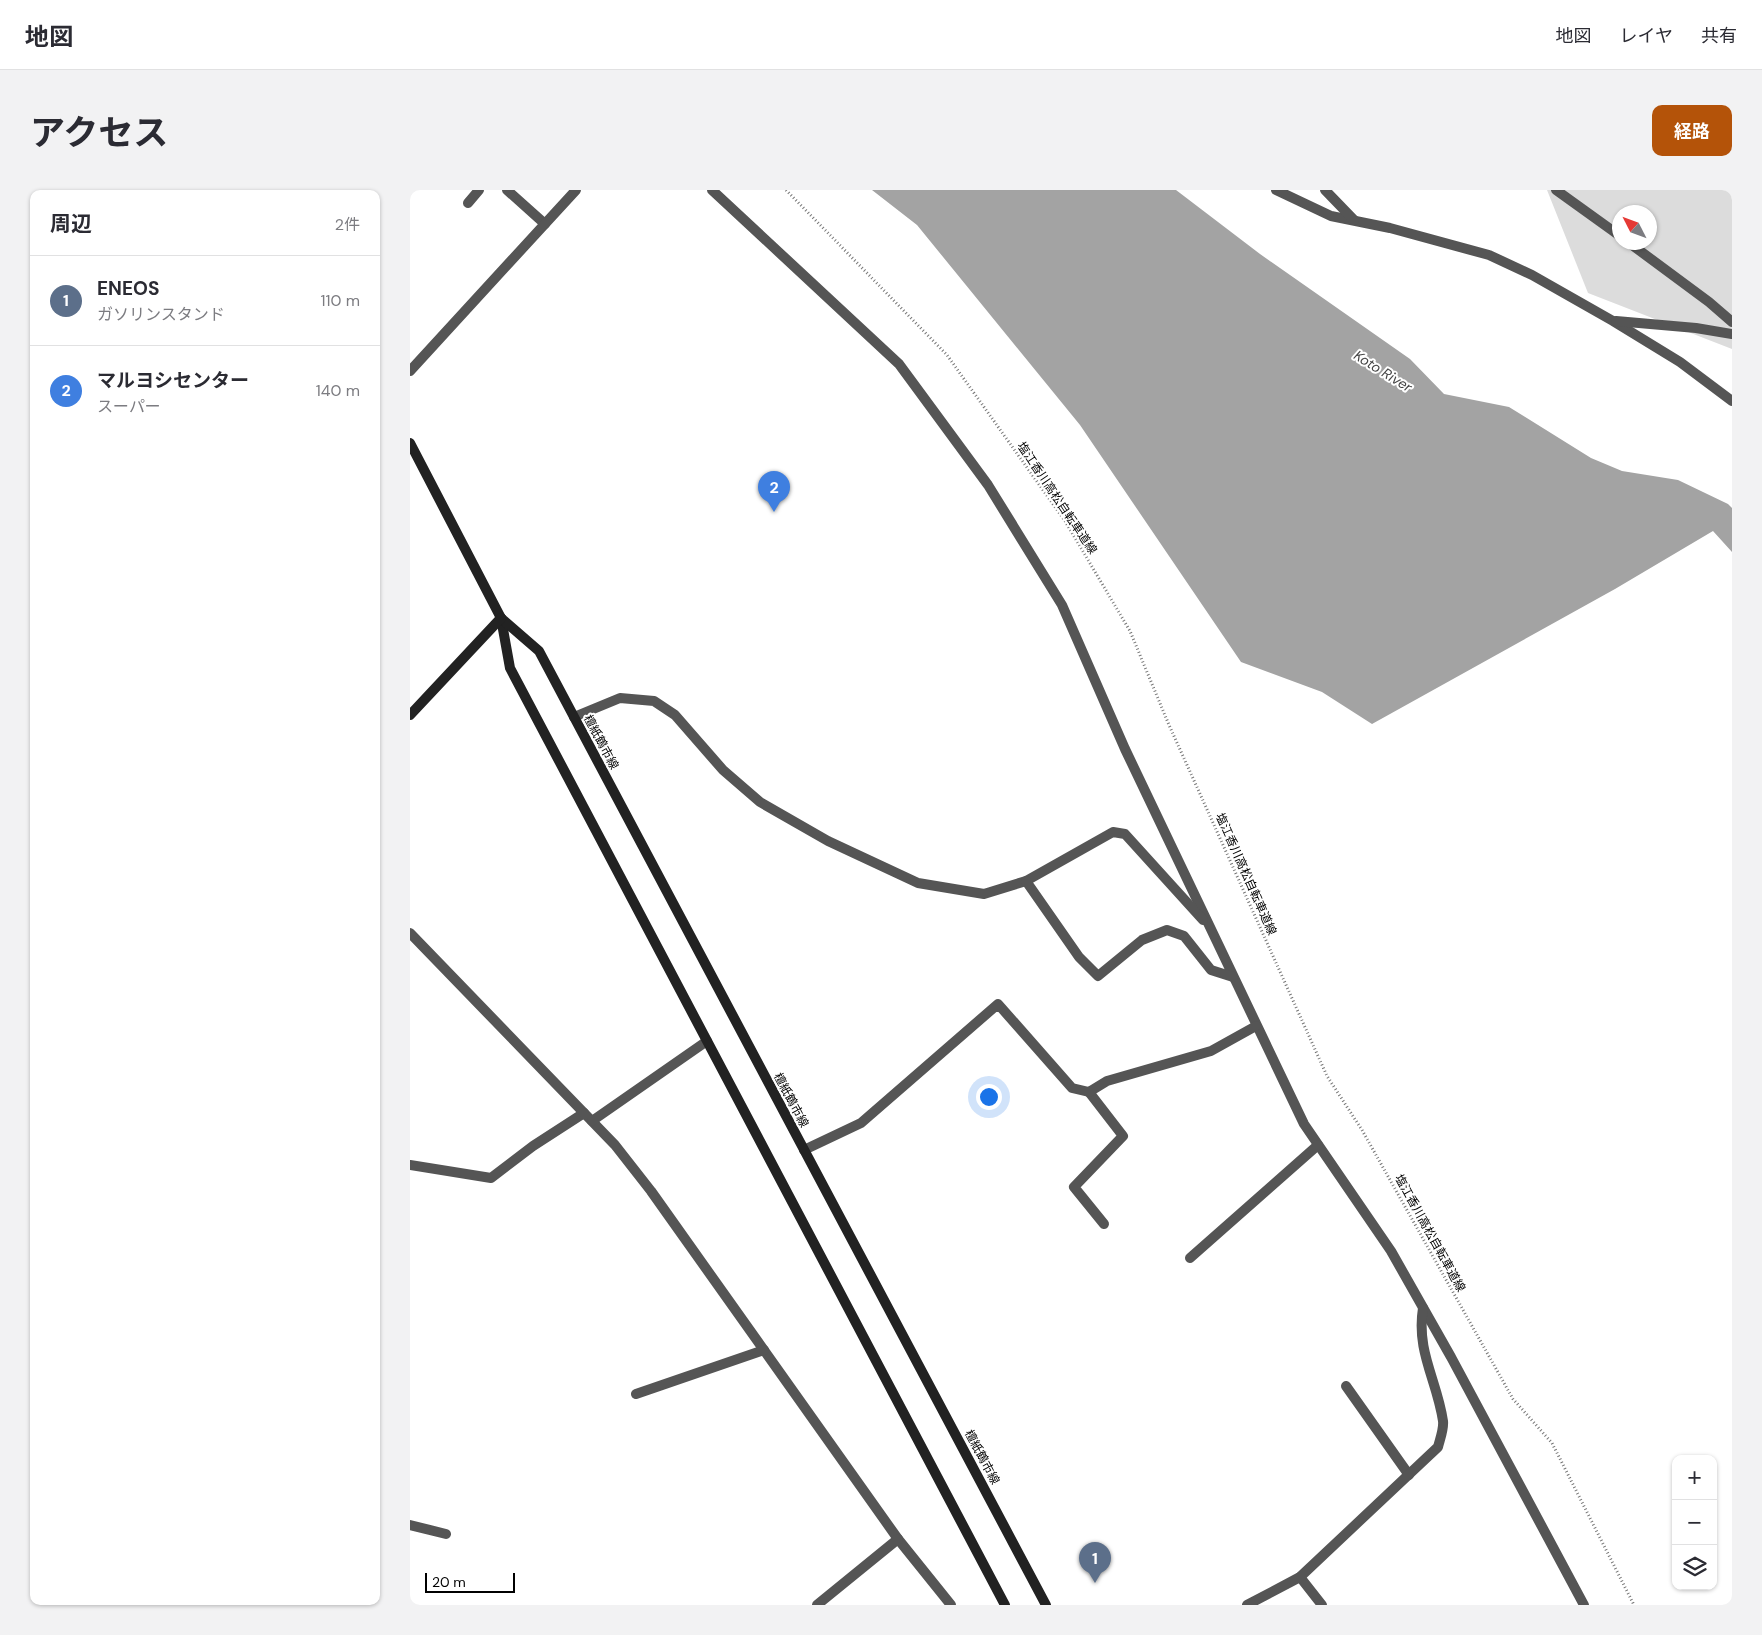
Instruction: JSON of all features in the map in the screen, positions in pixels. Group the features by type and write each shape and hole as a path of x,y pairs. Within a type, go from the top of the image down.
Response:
{"main road":[{"name":"檀紙鶴市線","path":"410,443 501,618 510,668 1005,1605"},
{"name":"檀紙鶴市線","path":"501,618 539,651 1046,1605"},
{"path":"410,715 501,618"}],"street":[{"path":"468,203 478,190"},
{"path":"507,190 545,224"},
{"path":"410,372 576,190"},
{"path":"712,190 899,364 988,485 1062,605 1125,749 1232,977 1304,1124 1391,1251 1584,1605"},
{"path":"1276,190 1331,216 1448,242 1489,255 1532,276 1613,321 1680,362 1732,401"},
{"path":"1325,190 1354,220"},
{"path":"1556,190 1612,230"},
{"path":"1639,250 1709,302 1732,322"},
{"path":"1613,321 1696,328 1732,334"},
{"path":"574,717 620,698 654,701 675,715 722,770 760,802 828,840 918,883 984,894 1026,881 1113,832 1125,834 1208,926"},
{"path":"1026,881 1079,957 1098,976 1142,940 1167,930 1184,936 1211,970 1232,977"},
{"path":"410,933 615,1145 651,1191 898,1540 951,1605"},
{"path":"804,1150 861,1124 998,1004 1072,1088 1090,1092 1122,1136 1074,1187 1104,1224"},
{"path":"1090,1092 1107,1080 1211,1052 1256,1026"},
{"path":"592,1121 708,1041"},
{"path":"410,1165 492,1178 533,1146 584,1113"},
{"path":"1190,1258 1318,1145"},
{"path":"1247,1605 1300,1577 1438,1447 1443,1422 1424,1357 1420,1327 1423,1308"},
{"path":"636,1394 764,1350"},
{"path":"1346,1386 1409,1475"},
{"path":"410,1525 446,1534"},
{"path":"817,1605 898,1540"},
{"path":"1300,1577 1322,1605"}],"path":[{"name":"塩江香川高松自転車道線","path":"786,190 947,355 1065,521 1130,631 1169,725 1327,1076 1362,1130 1513,1399 1552,1443 1634,1605"}],"shaded area":[{"path":"1547,190 1732,190 1732,349 1588,293"}],"water":[{"name":"Koto River","path":"872,190 1176,190 1260,254 1410,359 1444,394 1509,407 1591,458 1622,471 1678,480 1728,504 1732,508 1732,552 1713,531 1615,589 1372,724 1322,692 1241,662 1080,425 917,225"}],"place":[{"name":"マルヨシセンター","path":"774,512"},
{"name":"ENEOS","path":"1095,1583"}]}
